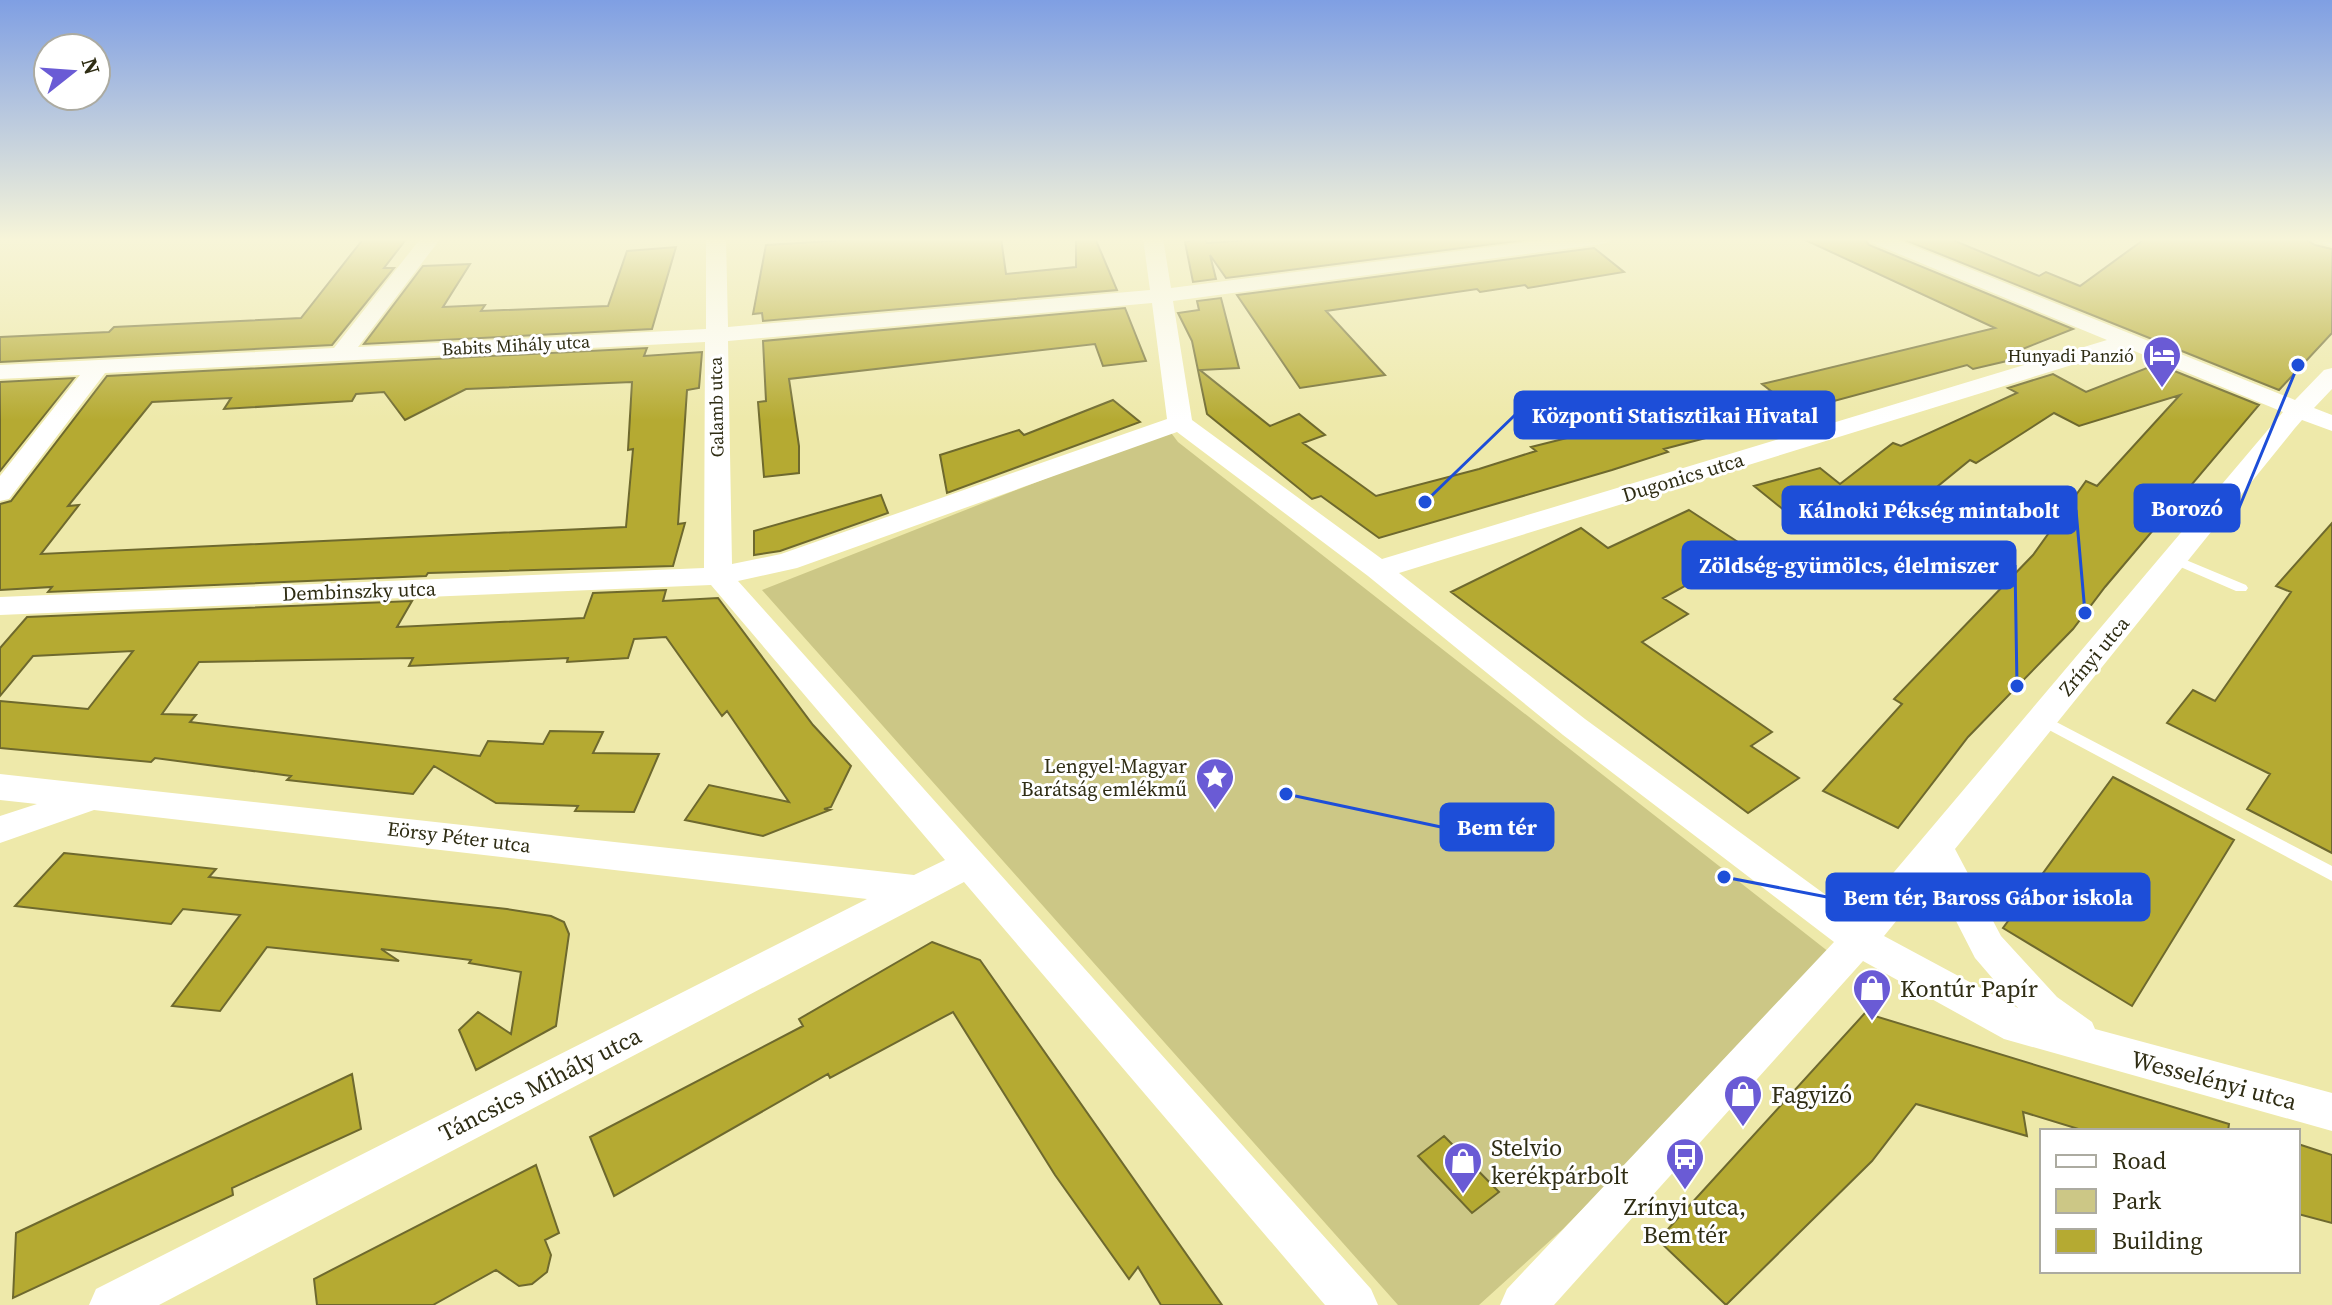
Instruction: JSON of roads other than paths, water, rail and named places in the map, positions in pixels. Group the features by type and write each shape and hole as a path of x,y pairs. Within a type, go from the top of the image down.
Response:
{"street":[{"path":"340,355 384,299"},
{"name":"Galamb utca","path":"715,299 718,576"},
{"name":"Babits Mihály utca","path":"0,372 715,335 1126,299"},
{"path":"1159,299 1180,423"},
{"path":"2024,299 2332,424"},
{"name":"Dugonics utca","path":"1378,570 2126,341"},
{"path":"0,493 99,366"},
{"name":"Zrínyi utca","path":"1523,1305 1859,940 2174,559 2332,375"},
{"name":"Wesselényi utca","path":"1180,423 1378,570 1574,727 1859,940 2004,1022 2332,1112"},
{"name":"Dembinszky utca","path":"0,606 718,576 787,562 1180,423"},
{"path":"718,576 1355,1305"},
{"name":"Eörsy Péter utca","path":"0,787 99,795 917,890"},
{"path":"0,830 99,795"},
{"name":"Wesselényi utca","path":"1936,847 1988,947 2043,1009 2095,1048"},
{"name":"Táncsics Mihály utca","path":"112,1305 968,864"}],"lane":[{"path":"2174,559 2241,588"},
{"path":"2041,719 2332,874"}],"place":[{"name":"Borozó","path":"2298,365"},
{"name":"Hunyadi Panzió","path":"2162,389"},
{"name":"Központi Statisztikai Hivatal","path":"1425,502"},
{"name":"Kálnoki Pékség mintabolt","path":"2085,613"},
{"name":"Zöldség-gyümölcs, élelmiszer","path":"2017,686"},
{"name":"Bem tér","path":"1286,794"},
{"name":"Lengyel-Magyar Barátság emlékmű","path":"1215,811"},
{"name":"Bem tér, Baross Gábor iskola","path":"1724,877"},
{"name":"Kontúr Papír","path":"1872,1022"},
{"name":"Fagyizó","path":"1743,1128"},
{"name":"Zrínyi utca, Bem tér","path":"1685,1191"},
{"name":"Stelvio kerékpárbolt","path":"1463,1195"}]}
